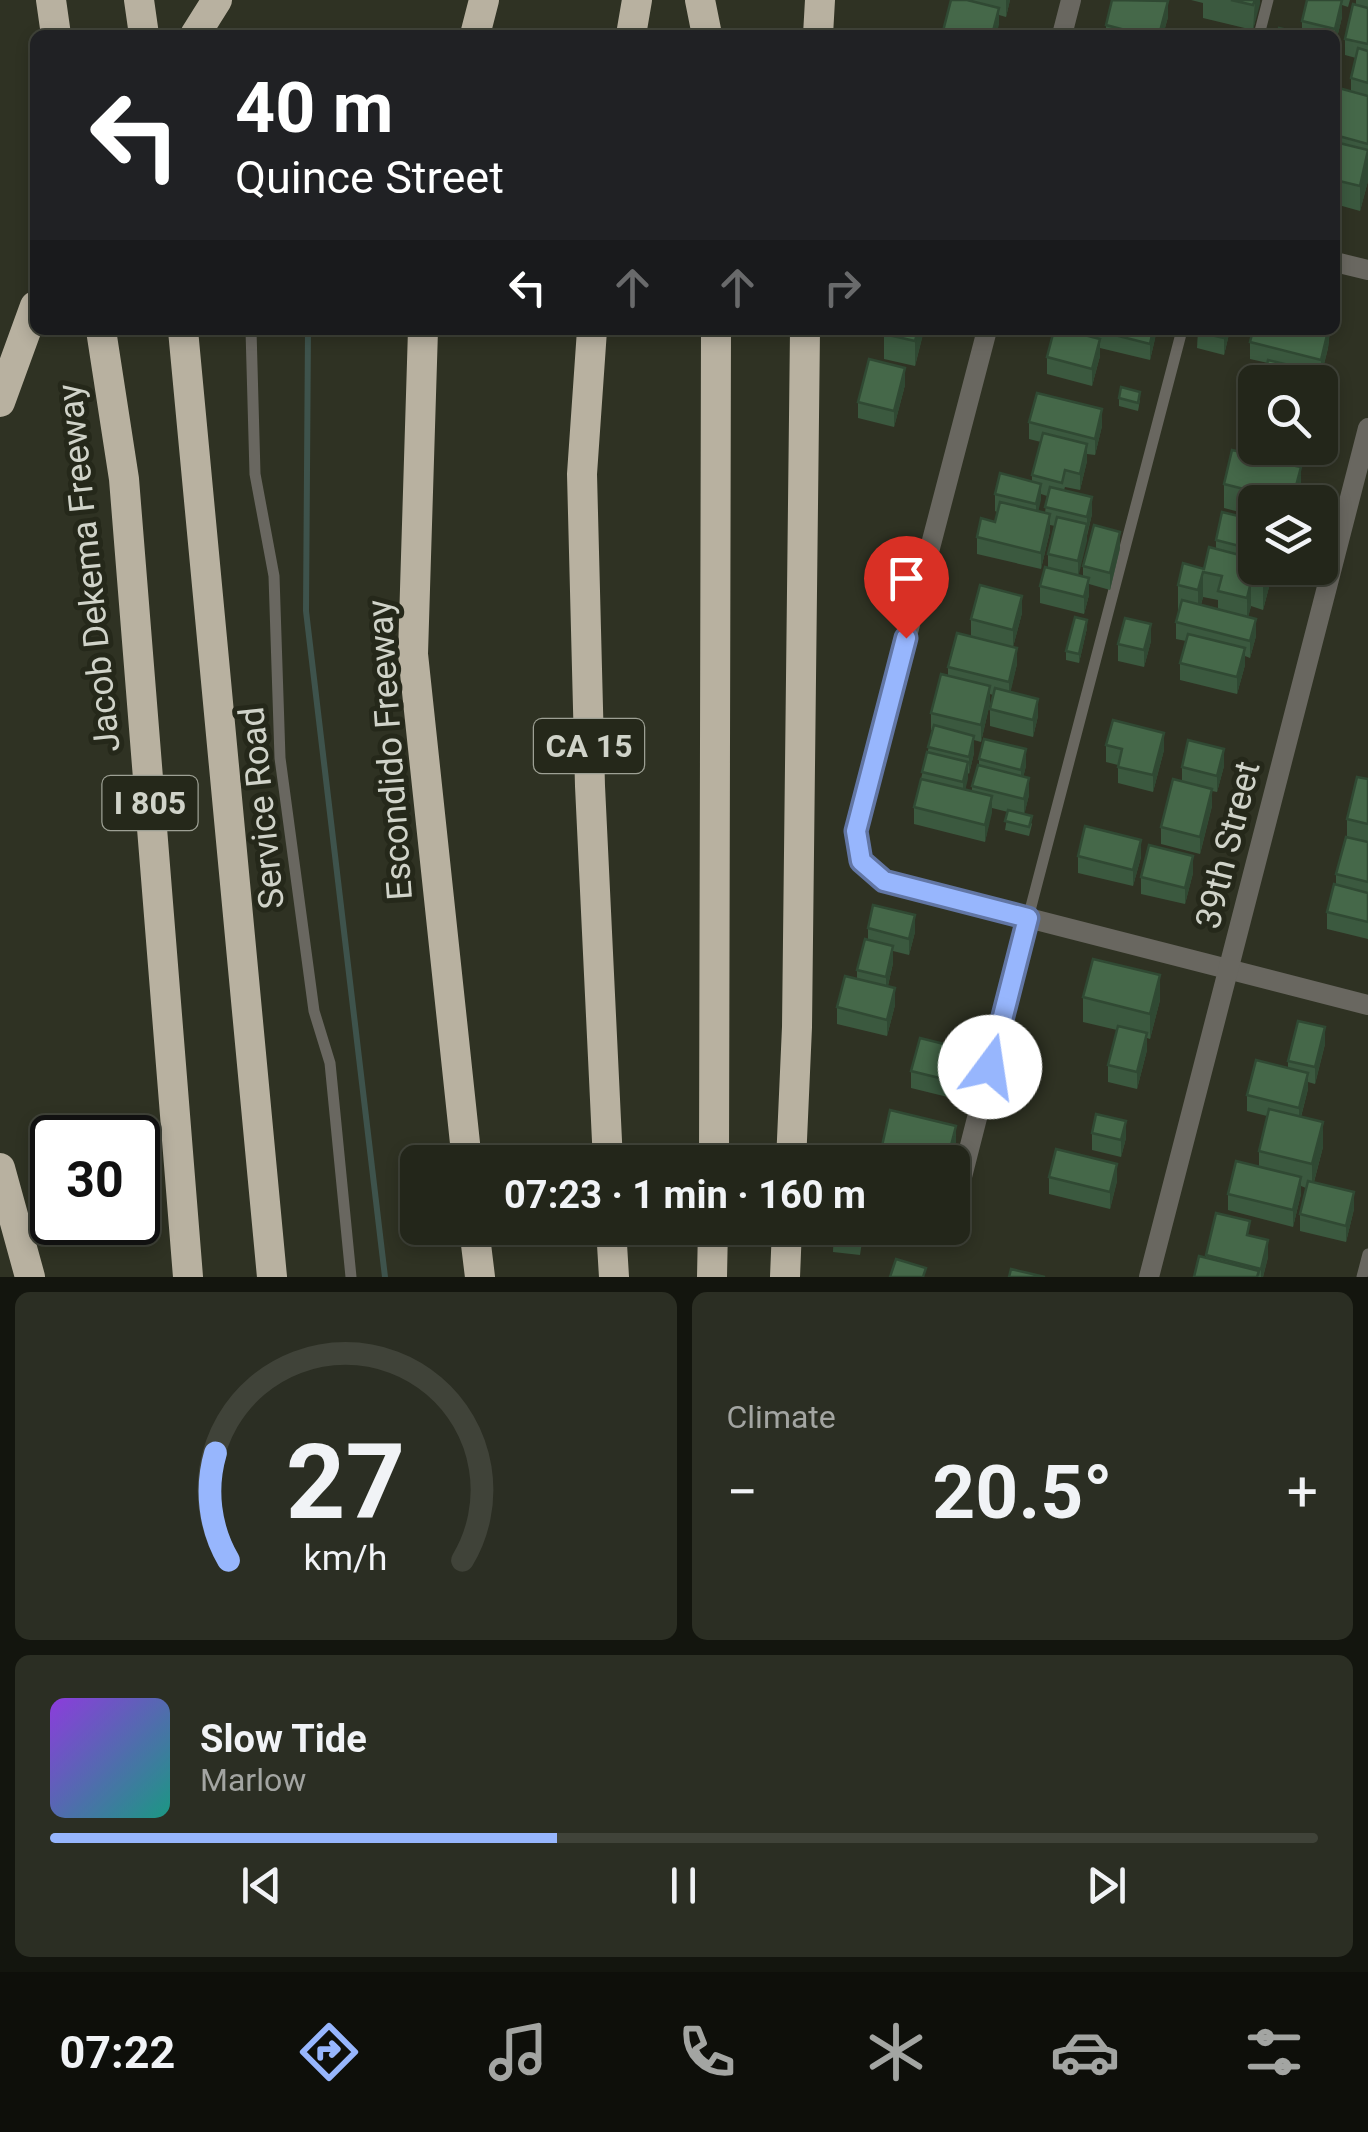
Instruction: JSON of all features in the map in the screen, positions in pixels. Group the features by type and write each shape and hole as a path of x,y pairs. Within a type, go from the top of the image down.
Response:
{"highway":[{"path":"51,0 55,30"},
{"path":"138,0 143,30"},
{"path":"197,30 216,0"},
{"path":"476,30 484,0"},
{"path":"632,30 638,0"},
{"path":"700,0 706,30"},
{"path":"818,30 820,0"},
{"path":"0,402 30,320"},
{"name":"Jacob Dekema Freeway","path":"103,335 124,479 188,1277"},
{"name":"I 805","path":"184,335 272,1277"},
{"name":"Escondido Freeway","path":"423,335 413,654 465,1145"},
{"name":"CA 15","path":"592,335 582,474 590,786 607,1145"},
{"path":"714,1145 716,335"},
{"path":"792,1145 798,1027 804,335"},
{"path":"0,1168 30,1277"},
{"path":"476,1245 480,1277"},
{"path":"612,1245 614,1277"},
{"path":"712,1277 713,1245"},
{"path":"785,1277 786,1245"}],"street":[{"path":"1063,30 1071,0"},
{"path":"1340,263 1368,270"},
{"path":"986,335 856,831 861,861 884,881 1368,1005"},
{"name":"39th Street","path":"1150,1277 1368,428"},
{"path":"970,1145 1028,918"}],"lane":[{"path":"1260,30 1268,0"},
{"name":"Service Road","path":"251,335 255,474 274,576 280,758 314,1010 330,1063 350,1277"},
{"path":"1028,918 1181,335"},
{"path":"1362,1277 1368,1254"}],"building":[{"path":"951,0 999,8 993,30 943,30"},
{"path":"1112,0 1168,1 1160,30 1125,30 1106,25"},
{"path":"1307,0 1342,0 1335,29 1302,21"},
{"path":"1353,4 1368,8 1368,44 1345,39"},
{"path":"1358,48 1368,51 1368,83 1351,78"},
{"path":"1340,88 1368,96 1368,144 1340,136"},
{"path":"1340,143 1368,150 1360,186 1340,181"},
{"path":"888,335 917,335 915,341"},
{"path":"1053,335 1100,339 1092,369 1047,357"},
{"path":"1115,335 1152,335 1150,344"},
{"path":"1252,335 1327,335 1321,360 1250,342"},
{"path":"869,359 905,368 894,411 858,402"},
{"path":"1121,387 1140,392 1138,403 1119,398"},
{"path":"1037,393 1102,409 1095,439 1029,422"},
{"path":"1043,433 1087,444 1080,474 1065,470 1062,483 1032,475"},
{"path":"1232,450 1238,451 1238,465 1301,467 1296,485 1238,488 1224,484"},
{"path":"1000,473 1041,484 1036,504 995,494"},
{"path":"1050,487 1092,497 1087,517 1045,507"},
{"path":"1000,502 1050,514 1041,553 977,537 981,518 995,522"},
{"path":"1222,512 1238,516 1238,546 1216,540"},
{"path":"1057,517 1087,524 1078,561 1048,554"},
{"path":"1094,525 1120,532 1110,573 1083,566"},
{"path":"1209,547 1238,555 1238,585 1250,585 1247,598 1218,591 1222,576 1203,572 1198,590 1178,585 1183,563 1204,569"},
{"path":"1045,567 1089,578 1084,597 1040,586"},
{"path":"980,585 1022,596 1013,630 971,619"},
{"path":"1182,600 1256,619 1250,641 1176,622"},
{"path":"1075,617 1087,620 1079,654 1066,651"},
{"path":"1125,618 1151,624 1144,650 1118,644"},
{"path":"957,633 1017,648 1009,682 948,667"},
{"path":"1188,634 1245,648 1237,677 1180,663"},
{"path":"941,674 990,686 981,725 931,713"},
{"path":"995,688 1038,699 1033,720 990,709"},
{"path":"1113,720 1164,733 1153,775 1118,767 1122,749 1106,745"},
{"path":"934,725 974,736 969,757 928,747"},
{"path":"984,739 1026,749 1021,770 979,759"},
{"path":"1188,740 1224,749 1217,776 1182,767"},
{"path":"927,752 968,762 963,782 922,772"},
{"path":"978,765 1029,778 1024,799 972,786"},
{"path":"1357,777 1368,779 1368,824 1347,819"},
{"path":"921,779 992,796 985,825 914,807"},
{"path":"1173,779 1212,789 1200,837 1161,827"},
{"path":"1008,810 1032,816 1029,827 1005,821"},
{"path":"1085,826 1141,840 1133,870 1078,856"},
{"path":"1346,837 1368,842 1368,882 1336,874"},
{"path":"1149,845 1193,856 1185,888 1141,877"},
{"path":"1334,884 1368,893 1368,922 1327,912"},
{"path":"873,905 915,915 909,939 868,928"},
{"path":"865,939 893,946 886,977 857,970"},
{"path":"1093,959 1160,975 1150,1014 1083,997"},
{"path":"845,976 895,988 887,1020 837,1007"},
{"path":"1298,1021 1325,1027 1315,1067 1288,1061"},
{"path":"1118,1026 1147,1033 1137,1072 1108,1065"},
{"path":"920,1038 972,1051 964,1084 911,1071"},
{"path":"1256,1060 1308,1073 1299,1108 1247,1095"},
{"path":"1269,1109 1323,1122 1312,1164 1259,1151"},
{"path":"890,1110 956,1126 951,1145 882,1145"},
{"path":"1096,1114 1126,1121 1121,1140 1092,1133"},
{"path":"1056,1149 1117,1164 1110,1192 1049,1177"},
{"path":"1236,1161 1301,1177 1293,1210 1228,1194"},
{"path":"1308,1181 1354,1192 1346,1226 1300,1214"},
{"path":"1216,1213 1250,1221 1247,1235 1268,1240 1261,1269 1206,1255"},
{"path":"1199,1256 1259,1271 1257,1277 1194,1277"},
{"path":"896,1259 926,1268 923,1277 890,1277"},
{"path":"1011,1269 1045,1277 1009,1277"}],"waterway":[{"path":"308,335 306,611 385,1277"}],"route":[{"path":"906,638 856,831 861,861 884,881 1028,918 990,1067"}]}
